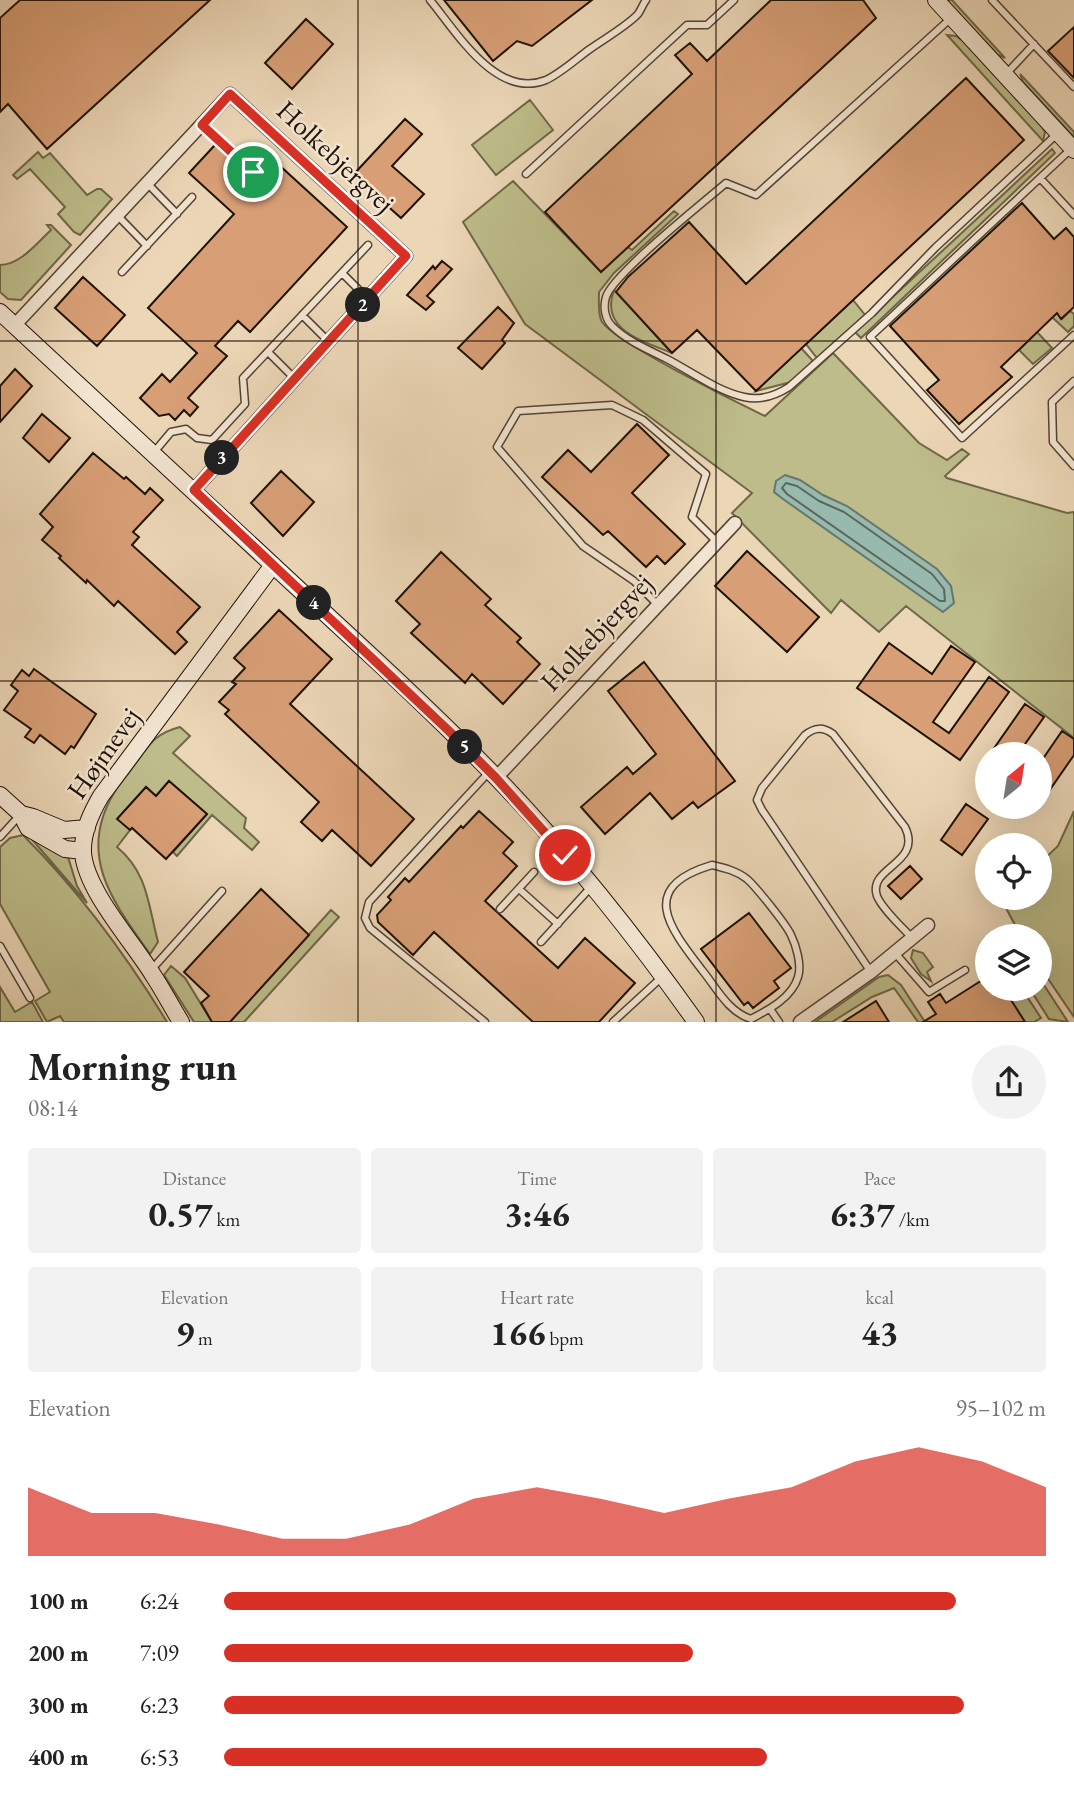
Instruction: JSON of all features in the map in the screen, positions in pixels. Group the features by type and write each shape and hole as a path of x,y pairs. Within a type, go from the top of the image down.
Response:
{"street":[{"path":"936,0 1073,149"},
{"name":"Holkebjergvej","path":"14,326 230,94 406,256 194,490"},
{"path":"0,312 194,490 493,775 592,887 663,975 696,1022"},
{"name":"Holkebjergvej","path":"493,775 735,523"},
{"name":"Højmevej","path":"181,1022 150,970 97,893 85,865 83,851 89,817 101,796 273,565"},
{"path":"0,795 21,814 28,828 41,837 65,849 83,851"},
{"path":"21,814 64,830 87,828"},
{"path":"800,1022 871,972 928,925"}],"lane":[{"path":"430,0 485,66 499,76 532,82 545,80 563,69 638,14 646,0"},
{"path":"526,174 687,25 707,25 734,0"},
{"path":"992,0 1074,87"},
{"path":"952,18 756,195 726,183 621,275 606,295 605,315 611,326 638,344 722,390 756,399 774,397 789,387 872,313 935,248 1058,133"},
{"path":"1005,75 1034,44"},
{"path":"202,125 253,172"},
{"path":"1073,149 870,337 962,438 1074,335"},
{"path":"1040,178 1074,215"},
{"path":"147,183 177,214"},
{"path":"122,272 192,197"},
{"path":"117,215 147,246"},
{"path":"153,453 171,432 179,430 187,429 197,438 212,440 245,404 243,378 368,245"},
{"path":"342,273 368,299"},
{"path":"302,315 329,342"},
{"path":"268,352 295,379"},
{"path":"1074,382 1052,402 1053,442 1074,466"},
{"path":"658,605 634,581 583,546 497,447 518,411 612,405 643,420 706,474 692,517 717,542"},
{"path":"871,972 757,800 762,788 812,730 827,729 833,734 909,835 907,851 879,880 876,894 913,939"},
{"path":"485,1022 370,928 365,918 369,902 493,775"},
{"path":"0,837 21,814"},
{"path":"712,865 730,869 748,880 790,933 798,960 798,977 787,995 770,1009 751,1019 733,1010 677,938 666,913 667,896 675,883 693,871 712,865"},
{"path":"500,909 534,872"},
{"path":"541,942 592,887"},
{"path":"519,889 558,924"},
{"path":"150,970 222,891"},
{"path":"0,946 30,998"},
{"path":"895,953 929,992 965,970"},
{"path":"613,1022 663,975"},
{"path":"770,1009 779,1022"}],"shaded area":[{"path":"946,0 952,0 1005,58 998,55"},
{"path":"947,35 956,36 963,41 1041,125 1045,132 1043,141"},
{"path":"1020,74 1074,132 1074,137 1023,82"},
{"path":"530,100 553,130 496,175 472,145"},
{"path":"1052,149 1055,153 861,338 855,332"},
{"path":"38,152 43,158 50,153 87,195 101,189 112,199 80,235 58,214 65,207 30,169 17,179 13,175"},
{"path":"513,181 601,272 628,247 632,250 674,211 678,214 614,273 599,292 601,320 609,329 649,356 765,416 833,353 919,443 947,460 962,449 969,454 945,476 947,478 1067,513 1074,512 1074,738 906,606 879,632 841,600 831,613 732,513 752,493 525,324 463,222"},
{"path":"47,225 51,225 71,245 21,300 8,299 0,292 0,265 14,261 28,252 51,230"},
{"path":"614,290 672,353 637,338 618,324 611,304"},
{"path":"853,300 865,315 817,358 806,344"},
{"path":"1070,311 1074,314 1074,326 1068,332 1052,317 1057,313 1062,319"},
{"path":"1037,332 1052,348 1033,364 1019,350"},
{"path":"801,348 813,361 791,382 756,391"},
{"path":"180,727 190,736 173,753 246,818 244,828 259,842 252,850 212,815 177,856 173,852 207,814 169,781 156,796 146,787 118,819 130,830 117,847 135,867 145,890 158,942 150,954 124,916 104,878 99,858 99,838 103,816 118,786 152,742 164,733"},
{"path":"1074,811 1074,1017 1052,985 1052,924 1015,924 1007,910 1052,910 1052,852 1058,846"},
{"path":"23,835 101,924 167,1022 64,1022 60,1016 47,1022 35,1001 50,992 0,904 0,847 10,838"},
{"path":"29,836 68,857 77,886 87,903"},
{"path":"331,910 339,917 244,1022 230,1022"},
{"path":"913,950 923,953 933,967 927,972 931,981 921,974 911,958"},
{"path":"171,966 185,978 212,1022 194,1022 164,975"},
{"path":"888,975 901,985 925,1022 918,1022 894,988 872,997 832,1022 815,1022 879,977"},
{"path":"0,987 15,1012 32,1002 43,1022 0,1022"},
{"path":"1052,997 1068,1022 1049,1019 1038,1001 1052,1001"},
{"path":"1012,1001 1030,1001 1041,1018 1034,1022 1025,1022"}],"water":[{"path":"785,475 800,480 847,506 937,569 951,586 954,603 943,612 783,499 774,492 776,481"}],"building":[{"path":"20,0 210,0 47,149 8,104 0,112 0,18"},
{"path":"444,0 592,0 532,46 517,41 493,61"},
{"path":"771,0 863,0 876,18 601,272 545,212 692,74 675,55 690,43 707,61"},
{"path":"306,19 333,44 292,89 265,63"},
{"path":"1074,27 1074,78 1048,51"},
{"path":"966,78 1024,140 756,391 697,330 672,353 616,292 628,277 689,222 746,284"},
{"path":"405,119 422,134 392,166 424,194 401,218 353,175"},
{"path":"215,145 260,186 279,165 347,227 250,332 238,321 215,346 227,356 188,398 198,407 190,416 184,410 175,420 169,414 159,416 140,398 162,374 170,382 197,353 148,308 234,214 189,173"},
{"path":"1022,203 1054,239 1066,228 1074,237 1074,307 1061,319 1057,313 1001,367 1012,377 959,424 927,390 939,380 890,326"},
{"path":"442,261 452,269 427,296 434,302 426,310 407,295 433,266 435,269"},
{"path":"83,277 125,315 97,346 55,308"},
{"path":"498,307 514,323 502,340 505,343 482,369 458,348"},
{"path":"15,369 32,386 0,422 0,386"},
{"path":"42,414 70,438 49,462 23,438"},
{"path":"637,424 669,455 632,493 685,544 665,564 657,556 646,567 608,531 603,535 542,477 568,450 591,472"},
{"path":"93,453 145,494 150,488 163,500 133,532 139,537 132,545 200,607 177,632 187,642 175,654 118,601 114,606 87,580 86,583 42,540 53,527 40,514"},
{"path":"281,471 314,502 283,536 251,503"},
{"path":"747,551 819,617 787,652 715,586"},
{"path":"441,552 491,599 485,605 521,638 517,642 540,664 503,704 472,674 465,683 411,633 420,624 396,601"},
{"path":"279,610 332,659 290,704 414,819 371,866 332,830 322,841 301,822 319,802 225,714 229,710 219,702 236,684 232,682 245,668 234,658"},
{"path":"889,643 932,674 951,646 975,662 933,722 949,733 989,677 1009,692 960,760 857,688"},
{"path":"644,662 735,781 698,808 693,802 672,819 650,793 605,834 581,807 627,767 633,774 656,754 608,691"},
{"path":"34,669 96,714 74,748 71,746 65,754 40,735 34,743 25,737 31,729 4,710 18,691 11,685 22,670 29,676"},
{"path":"1025,704 1044,717 1026,742 998,742"},
{"path":"1062,731 1074,739 1074,755 1052,787 1052,746"},
{"path":"169,781 207,814 166,859 132,828 130,830 117,819 146,787 156,796"},
{"path":"966,804 975,810 975,819 988,819 978,833 975,833 962,855 941,840"},
{"path":"479,811 513,842 503,853 517,866 485,901 558,968 585,938 635,983 599,1022 533,1022 434,932 413,955 378,922 377,915 391,900 388,897 405,878 409,882 461,826 463,828"},
{"path":"910,866 922,879 901,899 888,886"},
{"path":"261,889 309,935 230,1022 212,1022 201,1003 209,996 184,972"},
{"path":"749,913 791,968 774,981 779,988 753,1008 748,1002 744,1005 701,949"},
{"path":"975,985 975,1001 1012,1001 1025,1022 923,1022 936,1014 928,1002 940,994 946,1003"},
{"path":"876,1001 889,1022 843,1022"}],"route":[{"path":"253,172 202,125 230,94 406,256 194,490 449,731 496,778 565,855"}]}
